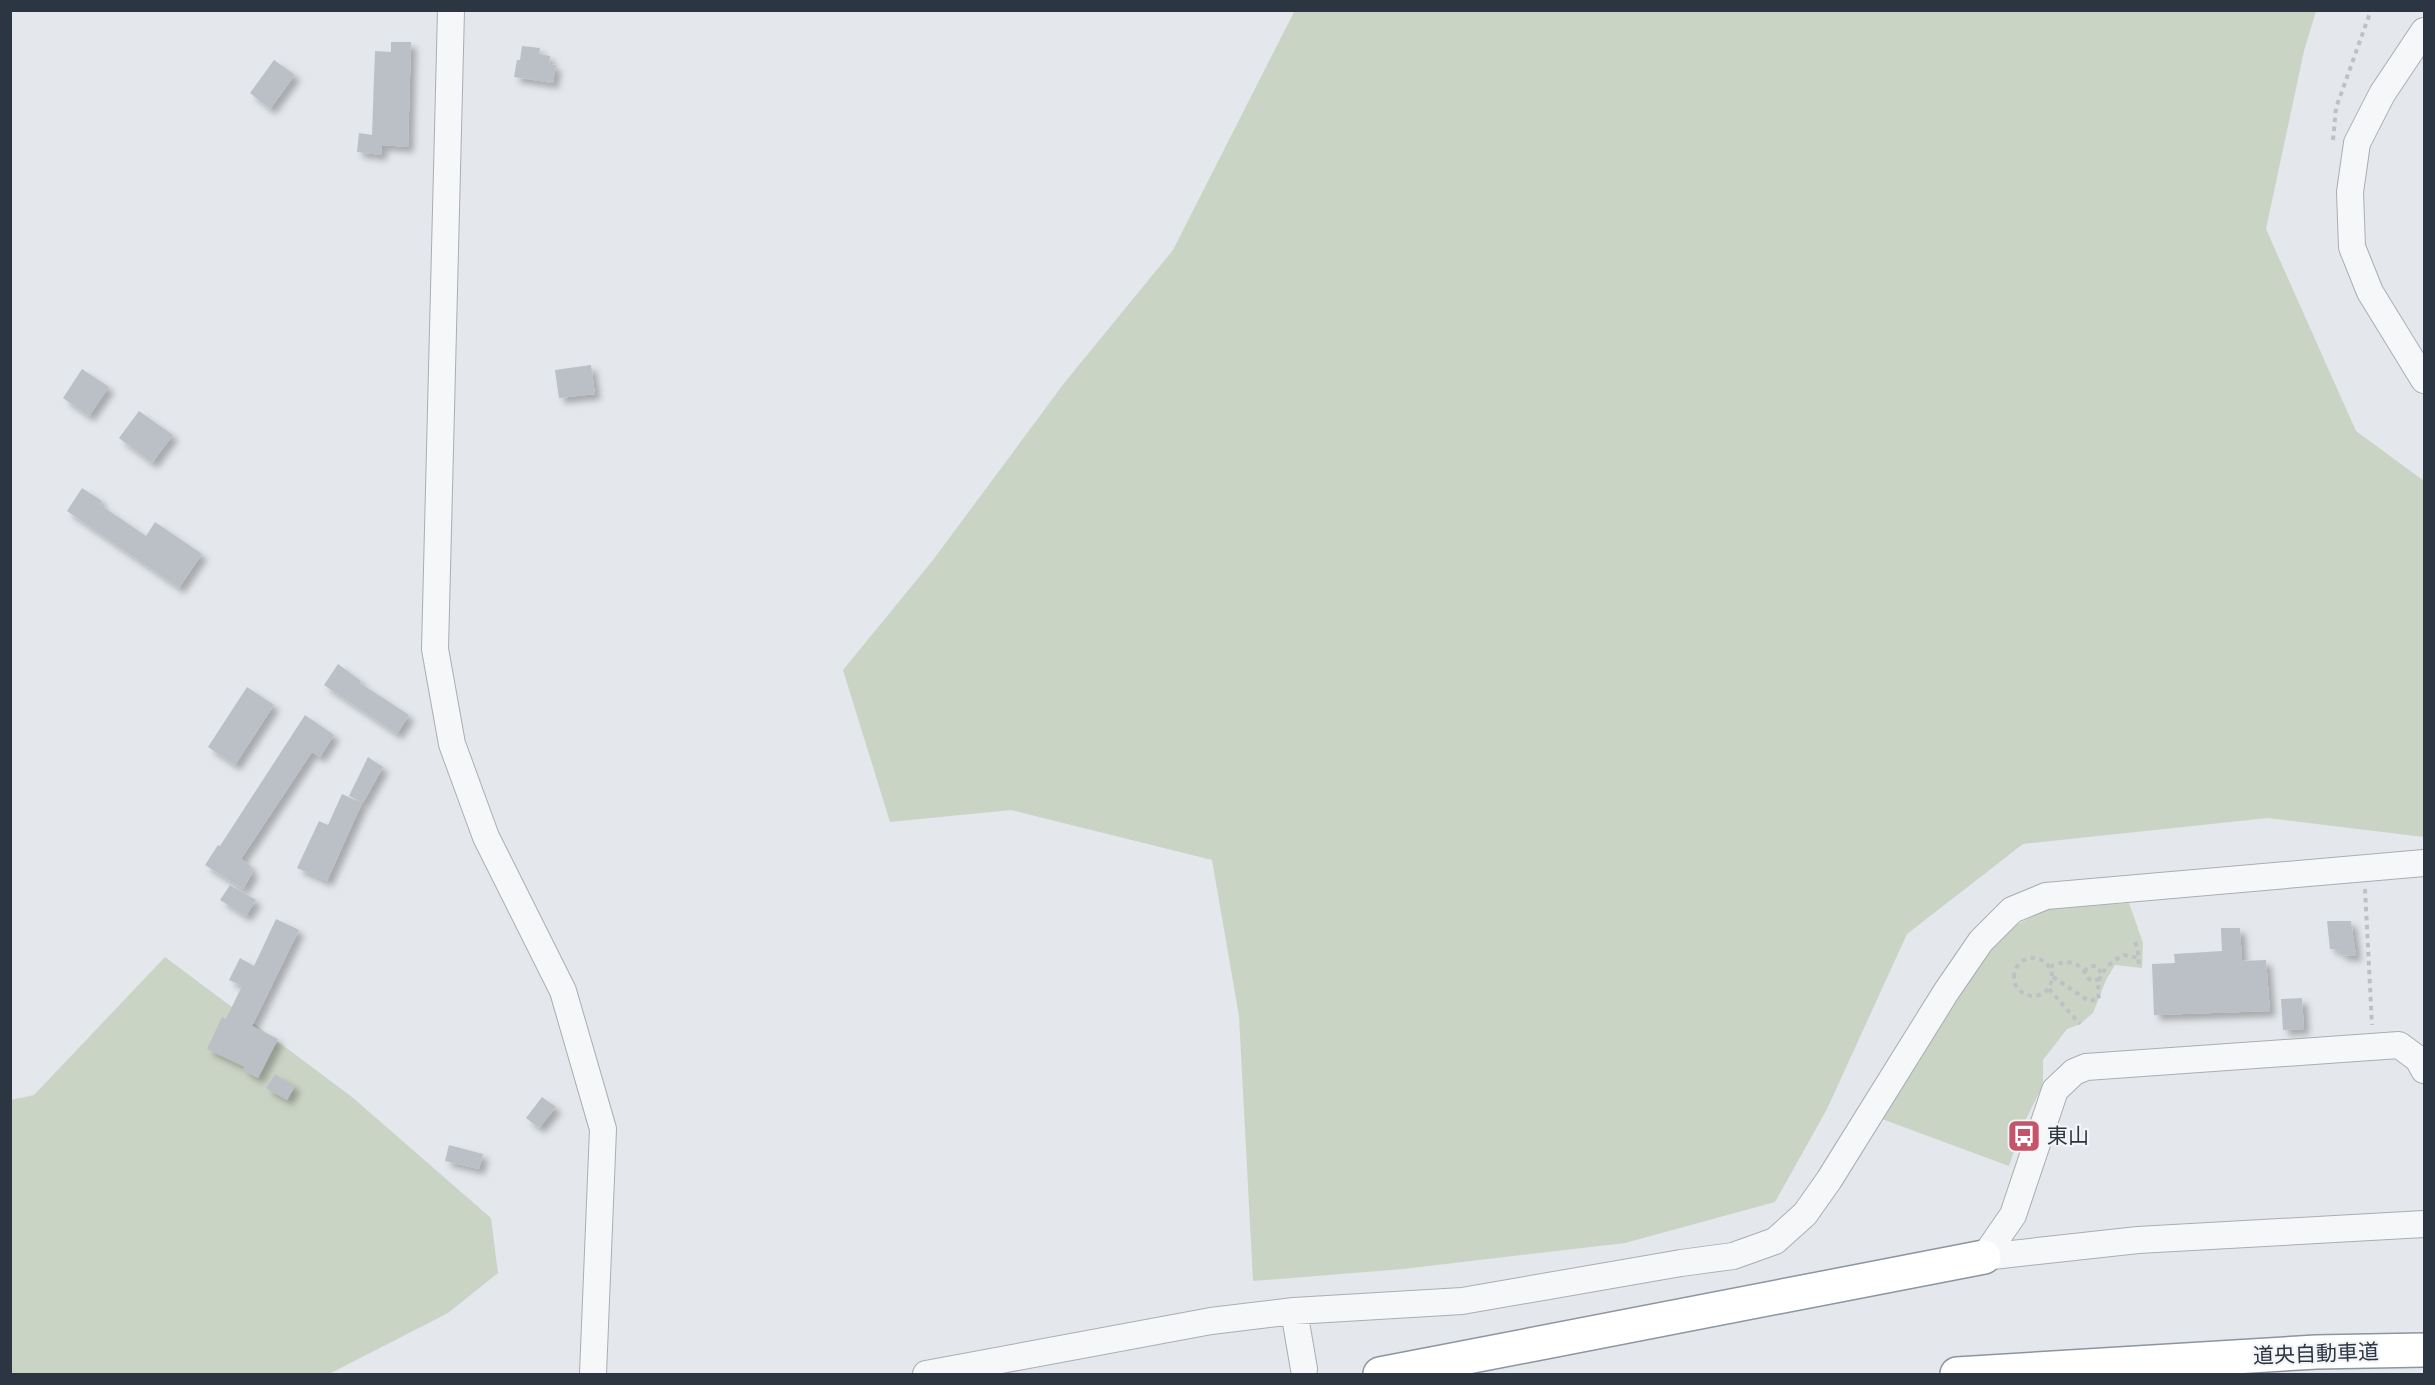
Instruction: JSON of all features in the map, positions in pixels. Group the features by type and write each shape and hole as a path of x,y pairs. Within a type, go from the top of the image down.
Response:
{"highway":[{"path":"1380,1374 1984,1257"},
{"name":"道央自動車道","path":"1957,1374 2316,1352 2424,1350"}],"street":[{"path":"451,10 435,649 452,744 486,837 563,991 603,1128 593,1374"},
{"path":"2424,32 2382,94 2357,143 2350,192 2352,247 2370,292 2424,380"},
{"path":"926,1374 1211,1321 1294,1311 1462,1301 1733,1256 1775,1241 1805,1214 1829,1180 1946,992 1981,941 2012,910 2046,896 2424,863"},
{"path":"1984,1257 2013,1215 2055,1090 2074,1072 2086,1067 2400,1045 2418,1059 2424,1070"},
{"path":"1984,1257 2138,1240 2424,1224"},
{"path":"1294,1311 1304,1369"}],"path":[{"path":"2332,146 2336,108 2371,10"},
{"path":"2364,870 2373,1047"},
{"path":"2135,942 2139,968"},
{"path":"2053,977 2089,1001 2099,999 2101,972 2114,960 2124,955 2139,958"},
{"path":"2031,957 2044,961 2050,967 2053,977 2049,989 2039,996 2026,996 2016,987 2014,975 2019,963 2031,957"},
{"path":"2050,967 2058,963 2070,963 2084,971 2091,981 2099,979"},
{"path":"2084,971 2091,966 2097,966 2101,972"},
{"path":"2049,989 2080,1024"}],"green space":[{"path":"1295,10 2316,11 2304,51 2266,229 2356,431 2424,481 2424,837 2268,818 2023,844 1907,934 1827,1109 1775,1202 1625,1243 1403,1269 1253,1281 1239,1016 1212,860 1011,810 890,822 843,670 933,560 1065,382 1173,250"},
{"path":"2129,903 2143,943 2142,968 2115,965 2106,980 2093,1013 2080,1024 2067,1029 2043,1060 2043,1085 2022,1127 2009,1166 1882,1119 1947,1008 2007,930 2046,909"},
{"path":"165,957 352,1097 491,1218 498,1273 448,1313 329,1374 11,1374 11,1100 34,1095"}],"building":[{"path":"391,42 411,42 408,147 382,145 381,155 357,152 359,133 372,135 375,51 391,52"},
{"path":"522,46 540,48 539,54 550,56 549,64 556,65 553,83 514,77"},
{"path":"274,60 295,75 270,109 250,93"},
{"path":"591,365 595,394 559,398 555,370"},
{"path":"82,369 109,387 89,416 63,398"},
{"path":"139,411 173,435 152,463 119,438"},
{"path":"82,488 102,501 99,504 146,536 155,522 202,554 179,588 67,511"},
{"path":"338,664 361,681 360,683 409,715 397,734 324,685"},
{"path":"247,687 274,705 235,765 208,747"},
{"path":"305,715 334,735 320,757 312,752 241,859 251,866 249,869 253,872 243,889 205,865 218,845 220,846"},
{"path":"368,757 383,767 363,803 349,796"},
{"path":"342,794 362,803 327,881 297,868 319,821 328,825"},
{"path":"230,885 256,900 246,916 220,900"},
{"path":"276,919 299,930 252,1026 278,1039 258,1078 243,1070 245,1067 207,1049 222,1017 226,1019 242,986 229,980 240,958 254,966"},
{"path":"2327,921 2351,921 2356,956 2342,955 2337,949 2330,949"},
{"path":"2221,928 2240,928 2242,961 2266,960 2270,1011 2154,1015 2152,964 2175,963 2174,954 2222,951"},
{"path":"2302,998 2304,1029 2283,1030 2281,999"},
{"path":"275,1074 295,1086 287,1100 266,1088"},
{"path":"542,1097 556,1107 539,1128 526,1118"},
{"path":"449,1145 483,1154 479,1169 445,1161"}],"place":[{"name":"東山","path":"2024,1136"}]}
